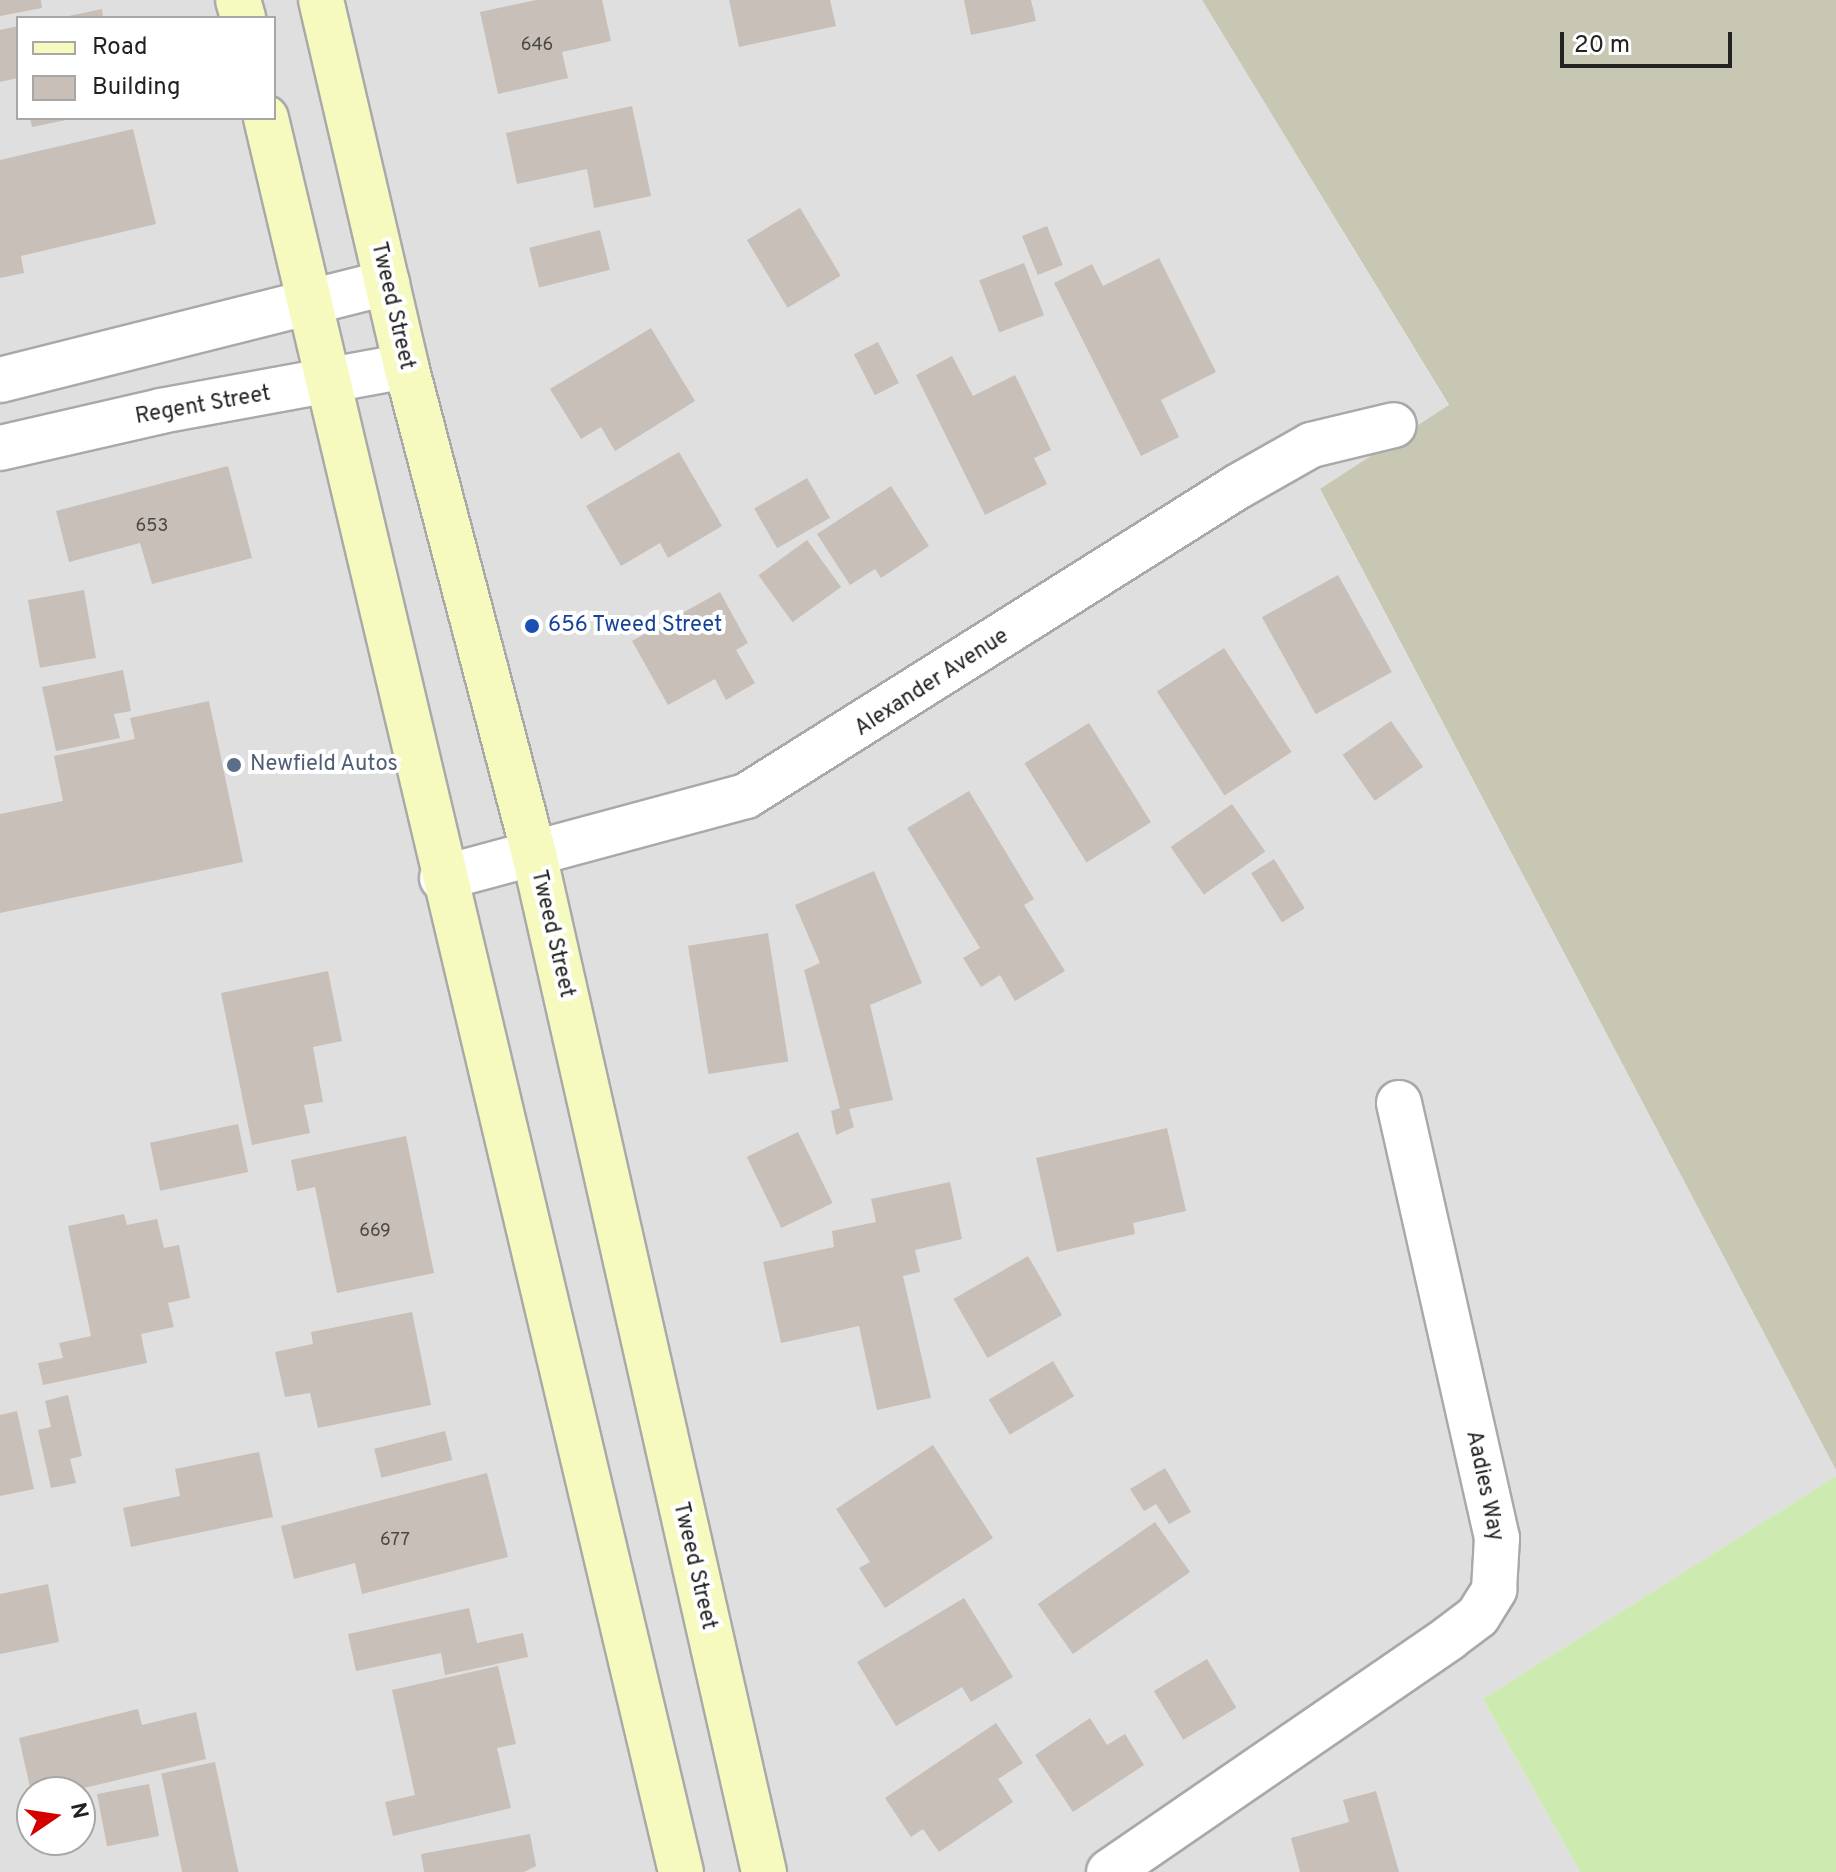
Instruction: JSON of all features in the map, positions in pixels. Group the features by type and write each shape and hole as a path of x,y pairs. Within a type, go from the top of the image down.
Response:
{"main road":[{"name":"Tweed Street","path":"321,0 406,366 534,854 764,1872"},
{"path":"266,120 442,878 681,1872"}],"street":[{"path":"0,380 387,283"},
{"name":"Regent Street","path":"0,448 161,411 329,384 406,366"},
{"name":"Alexander Avenue","path":"442,878 746,796 1237,487 1311,445 1394,425"},
{"name":"Aadies Way","path":"1109,1872 1449,1638 1478,1616 1494,1590 1497,1538 1399,1103"}],"shaded area":[{"path":"0,0 1202,0 1449,406 1320,490 1836,1470 1836,1476 1483,1699 1580,1872 0,1872"},
{"path":"1202,0 1836,0 1836,1470 1320,489 1449,405"}],"green space":[{"path":"1836,1476 1836,1872 1580,1872 1483,1699"}],"building":[{"path":"0,0 41,0 42,8 0,16"},
{"path":"536,0 602,0 611,41 562,52 568,78 498,94 480,12"},
{"path":"729,0 830,0 836,26 739,47"},
{"path":"964,0 1031,0 1036,21 971,35"},
{"path":"102,9 103,16 69,16"},
{"path":"16,26 16,78 0,82 0,30"},
{"path":"632,106 651,196 594,208 587,169 517,184 506,133"},
{"path":"30,120 66,120 32,127"},
{"path":"133,129 156,224 21,256 24,273 0,278 0,160"},
{"path":"800,208 841,276 788,308 747,240"},
{"path":"1047,226 1063,265 1038,275 1022,236"},
{"path":"600,230 610,270 539,287 529,248"},
{"path":"1159,258 1216,372 1161,400 1179,437 1141,456 1054,283 1092,264 1103,286"},
{"path":"1024,263 1044,315 999,332 979,280"},
{"path":"651,328 695,401 615,451 601,427 581,439 550,389"},
{"path":"878,342 899,383 875,395 854,354"},
{"path":"952,356 973,396 1015,375 1051,450 1034,458 1047,484 985,515 916,375"},
{"path":"679,452 722,526 668,558 660,543 621,566 586,506"},
{"path":"228,466 252,558 152,584 140,543 69,562 56,511"},
{"path":"807,478 830,518 777,548 754,509"},
{"path":"891,486 929,546 881,578 875,569 850,585 817,534"},
{"path":"807,540 841,587 793,622 758,575"},
{"path":"1338,575 1392,672 1316,714 1262,617"},
{"path":"84,590 96,658 40,668 28,600"},
{"path":"720,592 748,643 736,650 755,683 726,700 715,679 668,705 632,641"},
{"path":"1224,648 1292,752 1224,796 1157,692"},
{"path":"123,670 131,711 114,714 120,738 56,751 42,687"},
{"path":"209,701 243,862 0,913 0,814 63,801 54,756 135,739 130,718"},
{"path":"1391,721 1423,767 1375,801 1343,755"},
{"path":"1089,723 1151,822 1087,862 1025,763"},
{"path":"969,791 1034,899 1024,905 1065,971 1015,1001 1000,975 981,987 963,958 980,948 907,828"},
{"path":"1232,804 1265,852 1204,895 1171,847"},
{"path":"1274,859 1305,908 1282,922 1251,873"},
{"path":"874,871 922,983 870,1005 893,1100 849,1109 854,1127 836,1135 831,1111 840,1108 804,970 820,963 795,905"},
{"path":"768,933 788,1061 708,1074 688,946"},
{"path":"328,971 342,1041 313,1047 323,1102 304,1105 310,1133 252,1145 221,993"},
{"path":"238,1124 248,1172 160,1191 150,1143"},
{"path":"1167,1128 1186,1211 1133,1223 1135,1234 1057,1252 1036,1158"},
{"path":"798,1132 833,1203 781,1228 747,1157"},
{"path":"406,1136 434,1273 337,1293 315,1187 297,1191 291,1160"},
{"path":"950,1182 962,1239 915,1250 920,1272 903,1276 931,1398 877,1410 859,1326 781,1343 763,1262 834,1247 832,1231 876,1222 871,1199"},
{"path":"124,1214 127,1225 157,1219 164,1248 179,1245 190,1298 168,1303 174,1327 141,1334 147,1363 43,1385 38,1363 63,1358 59,1343 91,1336 68,1226"},
{"path":"1028,1256 1062,1315 988,1358 954,1299"},
{"path":"412,1312 431,1405 318,1428 310,1393 285,1397 275,1352 313,1344 311,1332"},
{"path":"1053,1361 1074,1396 1010,1435 989,1400"},
{"path":"68,1395 82,1456 70,1459 76,1483 51,1488 38,1430 51,1427 45,1401"},
{"path":"17,1411 34,1489 0,1496 0,1415"},
{"path":"445,1431 452,1460 381,1478 374,1449"},
{"path":"933,1445 993,1538 885,1608 859,1568 870,1562 836,1509"},
{"path":"259,1452 273,1517 131,1547 123,1508 180,1496 175,1469"},
{"path":"1165,1468 1191,1512 1169,1524 1156,1504 1144,1511 1130,1489"},
{"path":"487,1473 508,1557 362,1594 355,1563 294,1579 281,1526"},
{"path":"1155,1522 1190,1572 1073,1654 1038,1604"},
{"path":"48,1584 59,1642 0,1654 0,1594"},
{"path":"964,1598 1013,1677 971,1702 962,1687 896,1726 857,1662"},
{"path":"469,1608 477,1643 523,1633 528,1657 445,1675 441,1653 356,1671 348,1634"},
{"path":"1207,1659 1236,1708 1183,1740 1154,1691"},
{"path":"498,1666 516,1744 497,1748 511,1808 393,1836 385,1802 415,1795 392,1690"},
{"path":"138,1709 142,1725 196,1712 206,1759 96,1785 96,1776 27,1776 19,1738"},
{"path":"1090,1718 1107,1745 1125,1734 1144,1765 1073,1812 1035,1755"},
{"path":"996,1723 1023,1763 998,1779 1013,1802 939,1852 923,1829 911,1837 885,1798"},
{"path":"215,1762 238,1872 182,1872 161,1773"},
{"path":"149,1784 159,1836 107,1846 97,1794"},
{"path":"1376,1791 1399,1872 1300,1872 1291,1838 1349,1822 1343,1800"},
{"path":"530,1834 536,1866 524,1872 424,1872 421,1854"}],"place":[{"name":"656 Tweed Street","path":"532,626"},
{"name":"Newfield Autos","path":"234,765"}]}
